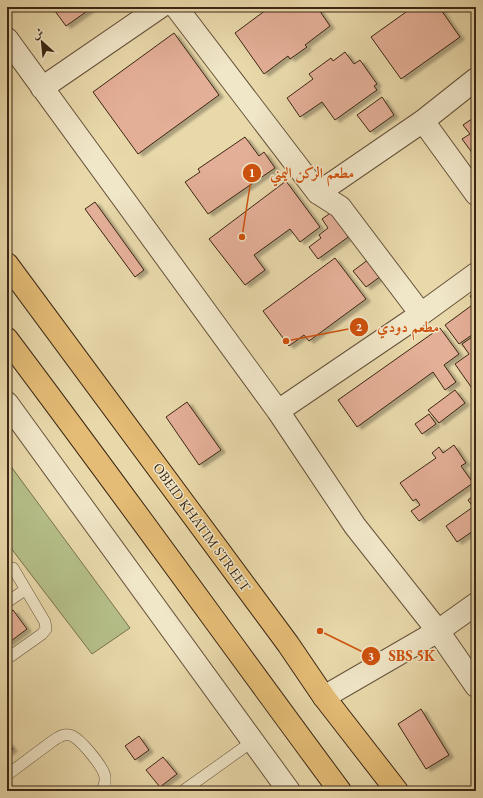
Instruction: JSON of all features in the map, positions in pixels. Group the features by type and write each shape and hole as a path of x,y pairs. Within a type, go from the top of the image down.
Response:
{"main road":[{"name":"OBEID KHATIM STREET","path":"7,264 288,644 324,697 397,791"},
{"path":"7,339 340,791"}],"street":[{"path":"42,88 160,7"},
{"path":"176,7 318,193 340,207 421,314"},
{"path":"7,39 278,411 355,526 438,632 476,686"},
{"path":"318,193 423,121 476,80"},
{"path":"423,121 476,194"},
{"path":"278,411 421,314 476,274"},
{"path":"7,403 289,791"},
{"path":"324,697 438,632 476,604"}],"lane":[{"path":"7,657 11,656 42,634 46,629 45,622 13,568"},
{"path":"7,602 26,590"},
{"path":"7,775 54,740 61,736 69,735 81,742 100,767 104,774 105,781 101,791"},
{"path":"183,791 253,741"}],"green space":[{"path":"7,461 130,628 92,654 7,543"}],"building":[{"path":"52,7 93,7 66,26"},
{"path":"270,7 317,7 330,26 305,45 307,47 290,59 288,56 264,74 235,33"},
{"path":"413,7 439,7 460,37 401,79 371,37"},
{"path":"174,33 219,95 138,154 93,92"},
{"path":"345,52 354,64 360,60 377,84 374,86 377,90 335,120 322,102 300,117 287,98 313,79 309,74 331,58 333,61"},
{"path":"382,97 394,115 370,132 357,115"},
{"path":"476,116 476,158 462,139 470,134 463,125"},
{"path":"245,137 259,156 264,152 275,168 208,214 185,182 200,172 198,169"},
{"path":"286,181 320,227 300,242 290,229 254,255 265,270 245,285 209,239"},
{"path":"95,202 144,270 135,277 85,209"},
{"path":"333,211 351,235 318,259 309,247 321,238 319,235 328,228 322,219"},
{"path":"335,258 366,299 309,341 304,335 289,346 263,311"},
{"path":"369,259 381,276 366,287 353,271"},
{"path":"476,292 476,332 459,344 445,325 475,303 470,296"},
{"path":"440,328 459,354 444,365 456,382 445,390 433,372 357,427 338,400"},
{"path":"475,335 476,394 455,364 469,354 462,344"},
{"path":"455,390 465,403 439,423 428,410"},
{"path":"187,402 221,450 199,465 166,417"},
{"path":"429,414 436,424 422,434 415,424"},
{"path":"454,445 466,463 461,466 473,483 419,521 411,511 420,505 416,499 413,501 400,483 436,458 432,453 439,447 443,453"},
{"path":"476,494 476,529 457,542 446,526 473,507 468,500"},
{"path":"13,610 27,629 7,644 7,614"},
{"path":"421,709 449,755 426,769 398,724"},
{"path":"139,736 149,750 135,760 125,746"},
{"path":"7,741 13,749 7,753"},
{"path":"163,757 177,774 160,787 146,770"}],"place":[{"name":"مطعم الركن اليمني","path":"242,237"},
{"name":"مطعم دودي","path":"286,341"},
{"name":"SBS 5K","path":"320,631"}]}
